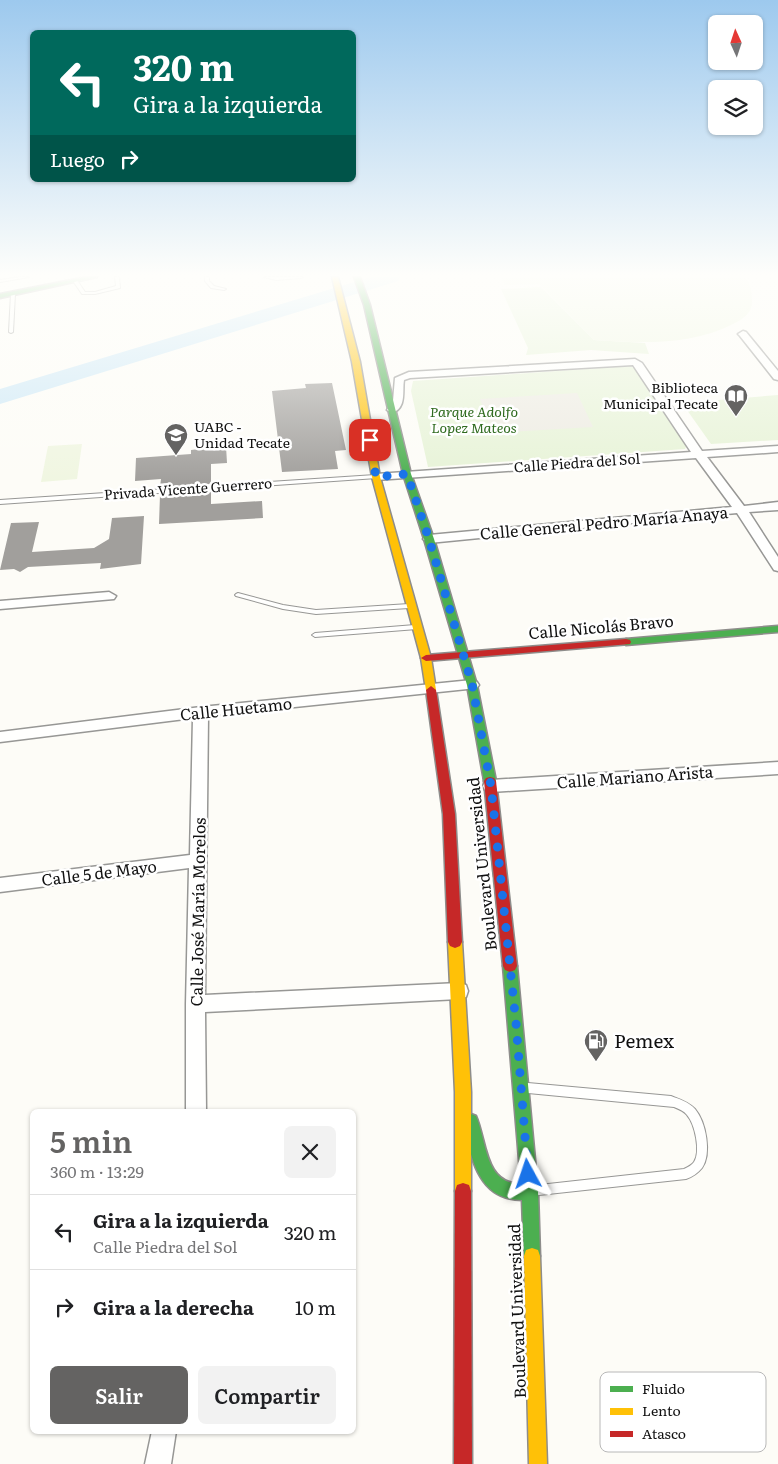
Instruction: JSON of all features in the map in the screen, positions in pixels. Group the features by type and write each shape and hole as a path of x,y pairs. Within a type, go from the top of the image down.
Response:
{"main road":[{"name":"Boulevard Universidad","path":"352,345 376,477 426,658 449,814 463,1092 462,1464"},
{"name":"Boulevard Universidad","path":"377,345 407,474 429,539 472,684 491,786 530,1192 538,1464"},
{"name":"Calle Nicolás Bravo","path":"426,658 778,629"},
{"path":"463,1092 484,1167 493,1180 507,1190 530,1192"}],"street":[{"path":"752,345 778,377"},
{"path":"392,410 398,402 400,395 398,382 400,378 409,375 635,362 640,365 699,455 741,510 778,567"},
{"name":"Calle Piedra del Sol","path":"376,477 778,449"},
{"name":"Calle General Pedro María Anaya","path":"429,539 778,506"},
{"path":"0,605 109,596"},
{"name":"Calle Huetamo","path":"0,737 201,712 432,690 472,684"},
{"name":"Calle José María Morelos","path":"196,1109 195,1004 201,712"},
{"name":"Calle Mariano Arista","path":"491,786 778,768"},
{"name":"Calle 5 de Mayo","path":"0,885 199,860"},
{"path":"195,1004 459,991"},
{"path":"158,1464 163,1434"}],"lane":[{"name":"Privada Vicente Guerrero","path":"0,502 376,477"},
{"path":"238,595 283,607 316,612 411,606"},
{"path":"315,635 417,626"},
{"path":"521,1088 671,1101 684,1106 692,1113 701,1136 702,1157 698,1165 686,1174 530,1192"}],"green space":[{"path":"527,345 646,345 649,354 591,350 526,355"},
{"name":"Parque Adolfo Lopez Mateos","path":"629,366 634,368 687,445 685,449 428,467 411,391 413,381"},
{"path":"778,395 778,440 711,444 682,403"},
{"path":"82,444 77,479 41,482 48,446"}],"shaded area":[{"path":"577,393 593,427 492,433 480,399"}],"building":[{"path":"332,383 346,450 335,451 338,469 282,472 272,391 306,388 305,384"},
{"path":"226,446 227,463 211,464 211,484 160,487 161,479 135,481 136,458 191,454 191,450"},
{"path":"211,491 211,504 262,501 263,518 159,524 160,495"},
{"path":"144,516 141,564 100,569 101,563 28,567 20,572 14,569 0,570 11,523 39,522 32,552 94,548 109,539 112,518"}],"waterway":[{"path":"0,397 168,345"}],"traffic: fast":[{"path":"377,345 407,474 429,539 472,685 490,781"},
{"path":"626,642 778,629"},
{"path":"510,966 530,1192 532,1256"},
{"path":"471,1121 481,1160 490,1178 506,1190 530,1192"}],"traffic: slow":[{"path":"352,345 376,477 426,658 431,690"},
{"path":"455,942 463,1092 463,1191"},
{"path":"532,1256 538,1464"}],"traffic: jam":[{"path":"426,658 626,642"},
{"path":"431,690 449,814 455,942"},
{"path":"490,781 510,966"},
{"path":"463,1191 463,1464"}],"place":[{"name":"Biblioteca Municipal Tecate","path":"736,417"},
{"name":"UABC - Unidad Tecate","path":"176,456"},
{"name":"Pemex","path":"596,1062"}],"route":[{"path":"370,440 376,477 407,474 429,539 472,684 491,786 516,1023 528,1174"}]}
